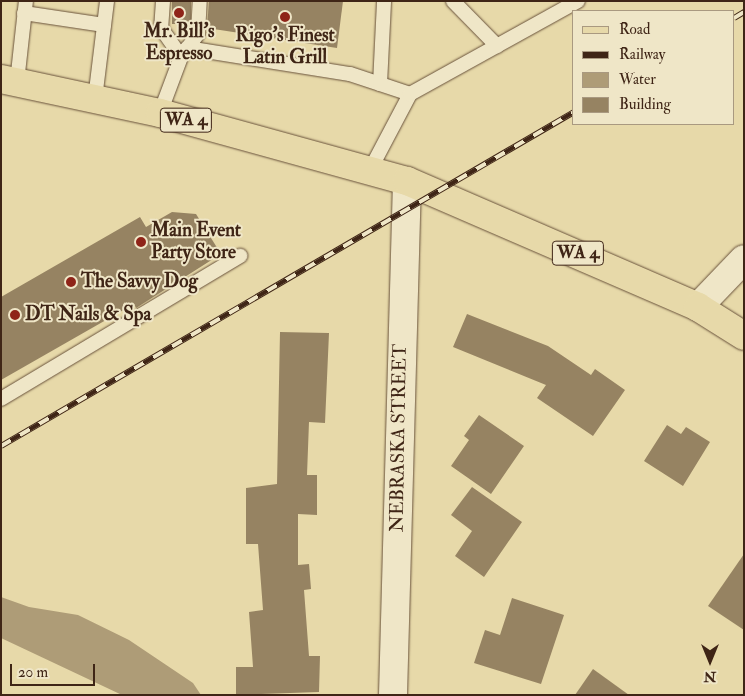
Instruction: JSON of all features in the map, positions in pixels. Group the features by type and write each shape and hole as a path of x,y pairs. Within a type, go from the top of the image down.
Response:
{"main road":[{"name":"WA 4","path":"9,80 160,113 407,181 698,307 744,336"}],"street":[{"name":"NEBRASKA STREET","path":"393,695 407,181"},
{"path":"698,307 744,259"}],"lane":[{"path":"95,99 107,1"},
{"path":"163,1 161,28 184,53 350,74 410,94"},
{"path":"160,113 184,53 198,34 200,1"},
{"path":"380,84 384,1"},
{"path":"453,1 497,46"},
{"path":"370,170 410,94 578,1"},
{"path":"9,80 25,7 104,26"},
{"path":"1,399 240,256"}],"water":[{"path":"1,597 29,607 78,615 129,640 193,683 201,695 122,695 1,638"}],"building":[{"name":"Mr. Bill's Espresso","path":"172,1 191,1 191,24 172,24"},
{"name":"Rigo's Finest Latin Grill","path":"209,1 343,1 337,48 207,28"},
{"path":"172,212 196,214 221,254 136,308 134,304 1,380 1,297 140,217 146,227"},
{"path":"467,314 548,346 591,375 595,369 625,390 593,436 537,398 546,385 453,347"},
{"path":"280,332 329,333 325,423 309,422 307,475 317,475 317,515 298,514 298,565 309,564 311,589 304,590 309,656 320,656 319,692 236,695 236,667 253,667 249,612 263,610 258,544 246,544 246,488 277,484"},
{"path":"479,415 524,446 491,494 451,466 469,440 464,436"},
{"path":"667,425 681,434 686,427 710,442 683,486 644,461"},
{"path":"472,487 522,522 484,577 455,556 472,531 451,515"},
{"path":"744,554 744,630 708,606"},
{"path":"512,598 564,615 541,684 474,663 485,630 500,635"},
{"path":"593,669 629,695 575,695"}],"railway":[{"path":"735,17 744,12"},
{"path":"1,446 572,113"}],"place":[{"name":"Mr. Bill's Espresso","path":"179,13"},
{"name":"Rigo's Finest Latin Grill","path":"285,17"},
{"name":"Main Event Party Store","path":"141,242"},
{"name":"The Savvy Dog","path":"71,282"},
{"name":"DT Nails & Spa","path":"15,315"}]}
